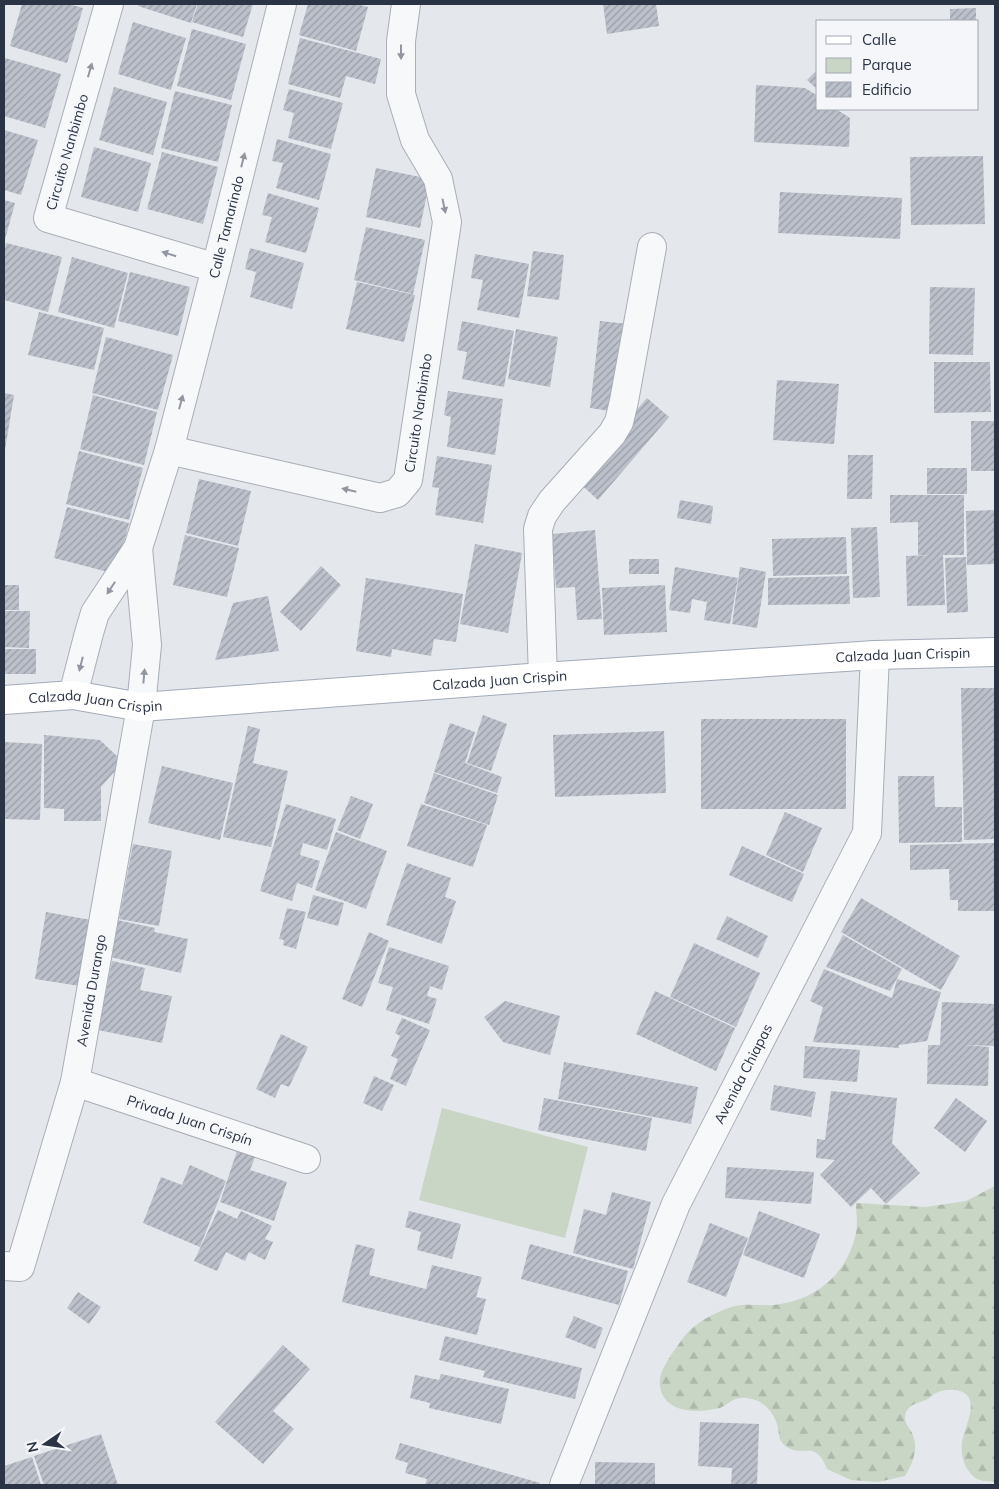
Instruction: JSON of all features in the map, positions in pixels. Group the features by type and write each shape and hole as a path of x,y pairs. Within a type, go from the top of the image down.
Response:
{"main road":[{"name":"Calzada Juan Crispin","path":"4,700 74,695 141,707 543,677 875,655 995,652"}],"street":[{"name":"Circuito Nanbimbo","path":"109,4 48,218 216,268"},
{"name":"Calle Tamarindo","path":"169,450 282,4"},
{"name":"Circuito Nanbimbo","path":"169,450 380,498 397,493 408,480 447,222 438,180 415,140 401,94 401,41 406,4"},
{"path":"543,677 538,529 542,516 552,502 612,434 619,422 652,247"},
{"path":"74,695 95,613 138,548 169,450"},
{"path":"138,548 147,645 141,707"},
{"name":"Avenida Chiapas","path":"564,1485 676,1204 867,833 875,655"},
{"name":"Avenida Durango","path":"12,1266 74,1082 141,707"},
{"name":"Privada Juan Crispín","path":"74,1082 306,1159"}],"green space":[{"path":"442,1108 588,1147 565,1238 419,1200"},
{"path":"995,1186 995,1482 977,1479 965,1465 962,1445 971,1405 969,1398 964,1393 956,1390 939,1392 908,1409 905,1421 912,1433 915,1444 910,1466 905,1476 878,1482 851,1480 827,1469 818,1454 809,1451 793,1450 787,1447 780,1439 777,1424 772,1414 758,1401 740,1398 720,1408 694,1411 672,1405 662,1395 660,1382 665,1364 688,1332 700,1322 735,1306 773,1305 802,1298 815,1292 827,1283 837,1273 852,1248 857,1230 856,1203 926,1207 966,1201"}],"building":[{"path":"22,4 69,4 83,8 67,63 10,46"},
{"path":"139,4 197,4 191,23 138,6"},
{"path":"198,4 253,4 243,37 192,22"},
{"path":"308,4 356,4 368,7 356,51 299,35"},
{"path":"603,4 656,4 659,26 607,34"},
{"path":"976,8 976,20 950,20 950,9"},
{"path":"133,22 186,38 171,90 118,74"},
{"path":"192,29 246,44 231,100 177,86"},
{"path":"300,38 381,59 375,84 346,76 340,98 288,84"},
{"path":"5,58 61,74 45,128 4,116"},
{"path":"816,71 816,88 807,80"},
{"path":"756,85 805,88 816,95 816,110 838,110 850,118 849,147 754,142"},
{"path":"114,87 167,102 153,155 99,140"},
{"path":"289,89 343,103 331,149 288,138 294,113 283,110"},
{"path":"175,91 232,105 218,162 161,148"},
{"path":"4,130 38,140 21,195 4,190"},
{"path":"277,139 331,154 319,200 276,188 283,163 272,161"},
{"path":"94,147 151,163 138,212 81,197"},
{"path":"162,152 218,167 203,224 147,209"},
{"path":"983,156 985,224 911,225 910,157"},
{"path":"376,168 430,179 420,228 366,217"},
{"path":"780,192 902,198 900,239 778,233"},
{"path":"268,193 319,208 306,253 265,242 272,217 262,215"},
{"path":"4,200 15,203 4,243"},
{"path":"366,227 425,240 413,294 354,280"},
{"path":"6,243 62,257 48,312 4,300 4,254"},
{"path":"250,248 304,263 292,309 250,297 256,272 245,269"},
{"path":"533,251 564,255 559,300 527,296"},
{"path":"475,254 529,264 519,318 477,310 483,280 471,278"},
{"path":"72,257 128,273 114,328 58,312"},
{"path":"130,272 190,287 178,336 118,321"},
{"path":"357,282 415,295 404,342 346,329"},
{"path":"930,287 975,288 973,355 929,354"},
{"path":"39,312 104,328 94,370 28,355"},
{"path":"462,321 514,331 504,387 462,379 467,352 457,350"},
{"path":"600,321 628,324 617,412 590,408"},
{"path":"516,329 558,337 550,387 508,379"},
{"path":"106,337 173,355 158,410 92,393"},
{"path":"934,362 990,362 991,412 934,413"},
{"path":"777,380 839,384 834,444 773,440"},
{"path":"448,391 503,399 495,455 447,447 451,417 444,415"},
{"path":"4,393 14,395 5,450 4,450"},
{"path":"93,395 157,412 144,465 80,449"},
{"path":"647,398 669,417 598,500 576,480"},
{"path":"971,421 995,421 995,471 971,471"},
{"path":"79,451 143,468 129,520 66,504"},
{"path":"848,455 873,455 872,499 847,499"},
{"path":"437,456 492,465 483,523 435,515 439,488 432,487"},
{"path":"927,468 967,468 967,494 927,494"},
{"path":"199,479 251,491 238,546 186,533"},
{"path":"890,495 964,495 964,555 943,555 945,605 907,606 906,556 931,555 918,555 918,522 890,523"},
{"path":"680,500 713,506 711,524 677,518"},
{"path":"67,507 129,523 116,574 54,558"},
{"path":"995,510 995,564 967,565 966,511"},
{"path":"877,527 880,597 853,598 851,528"},
{"path":"595,530 602,619 577,620 575,587 556,588 552,534"},
{"path":"185,535 239,548 227,597 173,585"},
{"path":"846,537 847,574 773,576 772,539"},
{"path":"475,544 522,553 508,633 460,624"},
{"path":"966,557 968,612 947,613 945,558"},
{"path":"629,559 659,559 659,574 629,574"},
{"path":"321,566 341,585 301,631 280,612"},
{"path":"675,567 738,578 730,624 704,620 707,602 692,599 690,613 669,610"},
{"path":"740,567 766,572 757,628 732,624"},
{"path":"849,576 850,604 768,605 768,578"},
{"path":"366,578 463,594 456,642 434,639 431,656 392,649 391,657 356,651"},
{"path":"4,585 19,585 19,610 4,610"},
{"path":"665,585 667,632 604,635 602,588"},
{"path":"268,596 279,651 215,660 233,603"},
{"path":"4,611 30,611 29,648 4,647"},
{"path":"4,649 36,649 36,674 4,674"},
{"path":"961,688 995,688 995,839 964,840"},
{"path":"483,715 507,724 491,771 467,763"},
{"path":"701,719 846,719 846,809 701,809"},
{"path":"450,723 475,732 465,763 502,777 497,793 434,772"},
{"path":"248,726 260,729 253,763 288,771 271,847 223,837"},
{"path":"664,731 666,793 555,797 553,735"},
{"path":"44,735 100,740 123,762 101,787 101,821 64,821 64,809 44,808"},
{"path":"4,742 42,744 40,820 4,819"},
{"path":"162,766 233,783 220,840 148,823"},
{"path":"434,773 498,795 489,825 424,803"},
{"path":"898,776 934,776 935,807 962,807 962,842 899,843"},
{"path":"351,796 373,804 360,839 337,830"},
{"path":"286,804 336,819 327,850 303,843 300,855 320,861 312,888 297,883 292,901 260,891"},
{"path":"421,804 487,825 473,867 407,846"},
{"path":"785,812 822,828 803,872 766,855"},
{"path":"336,832 387,851 366,909 315,890"},
{"path":"995,843 995,911 958,911 958,900 950,900 949,869 910,870 910,845"},
{"path":"133,844 172,851 159,926 119,919"},
{"path":"742,846 804,874 792,902 729,875"},
{"path":"407,863 451,878 445,897 456,901 442,944 386,925"},
{"path":"313,895 344,903 338,926 307,918"},
{"path":"861,898 960,956 941,990 841,932"},
{"path":"287,908 306,912 296,949 283,945 284,940 279,939"},
{"path":"46,912 91,920 80,986 35,979"},
{"path":"727,916 768,936 758,958 716,939"},
{"path":"117,920 155,928 154,932 188,939 181,973 110,957"},
{"path":"369,932 389,941 362,1007 342,999"},
{"path":"843,935 902,969 890,991 826,967"},
{"path":"694,943 760,973 736,1027 670,997"},
{"path":"389,947 449,966 442,990 430,986 427,996 437,999 429,1024 386,1010 393,987 378,983"},
{"path":"112,961 145,968 140,990 172,996 162,1043 98,1030"},
{"path":"824,969 892,998 897,979 941,992 927,1041 899,1045 899,1048 813,1042 823,1007 810,1001"},
{"path":"655,991 735,1028 716,1071 636,1034"},
{"path":"505,1001 560,1016 550,1055 503,1042 484,1017"},
{"path":"942,1002 995,1004 995,1046 964,1045 989,1047 988,1086 927,1084 928,1045 940,1045"},
{"path":"402,1018 430,1030 406,1086 390,1079 398,1059 391,1056 400,1036 395,1033"},
{"path":"281,1034 308,1047 289,1087 281,1084 275,1098 256,1089"},
{"path":"805,1046 860,1050 857,1082 803,1078"},
{"path":"564,1062 698,1087 691,1124 558,1099"},
{"path":"374,1076 394,1085 382,1111 363,1103"},
{"path":"774,1085 816,1092 811,1117 770,1110"},
{"path":"831,1091 897,1098 892,1143 920,1173 886,1204 871,1188 851,1207 820,1175 835,1160 816,1158 817,1139 825,1140"},
{"path":"544,1098 652,1118 646,1151 538,1130"},
{"path":"956,1098 987,1121 965,1152 934,1128"},
{"path":"237,1151 255,1157 250,1170 287,1182 274,1221 220,1202"},
{"path":"190,1165 226,1181 200,1247 143,1223 161,1177 182,1185"},
{"path":"727,1167 814,1172 811,1204 725,1198"},
{"path":"612,1192 651,1202 633,1269 573,1253 584,1209 606,1215"},
{"path":"218,1210 237,1219 241,1211 272,1226 265,1239 273,1242 265,1260 249,1252 245,1261 226,1252 217,1271 194,1261"},
{"path":"409,1211 461,1224 452,1259 417,1250 421,1232 405,1227"},
{"path":"759,1211 820,1234 804,1278 743,1255"},
{"path":"710,1223 748,1238 726,1297 687,1282"},
{"path":"356,1244 375,1249 369,1275 426,1289 432,1265 482,1277 476,1297 486,1299 477,1335 342,1302"},
{"path":"530,1244 628,1271 619,1305 521,1279"},
{"path":"78,1292 101,1307 89,1324 67,1308"},
{"path":"574,1316 603,1328 595,1349 565,1337"},
{"path":"445,1336 582,1368 575,1399 483,1377 485,1371 439,1360"},
{"path":"283,1345 310,1369 273,1411 294,1429 263,1464 215,1422"},
{"path":"441,1374 509,1389 501,1424 429,1408 430,1403 410,1398 415,1375 439,1380"},
{"path":"700,1422 759,1424 757,1485 731,1485 732,1468 698,1466"},
{"path":"101,1434 118,1485 44,1485 34,1456"},
{"path":"400,1443 540,1483 540,1485 425,1485 427,1479 405,1473 408,1463 395,1459"},
{"path":"32,1457 41,1485 4,1485 4,1466"},
{"path":"595,1462 655,1463 655,1485 595,1485"}]}
